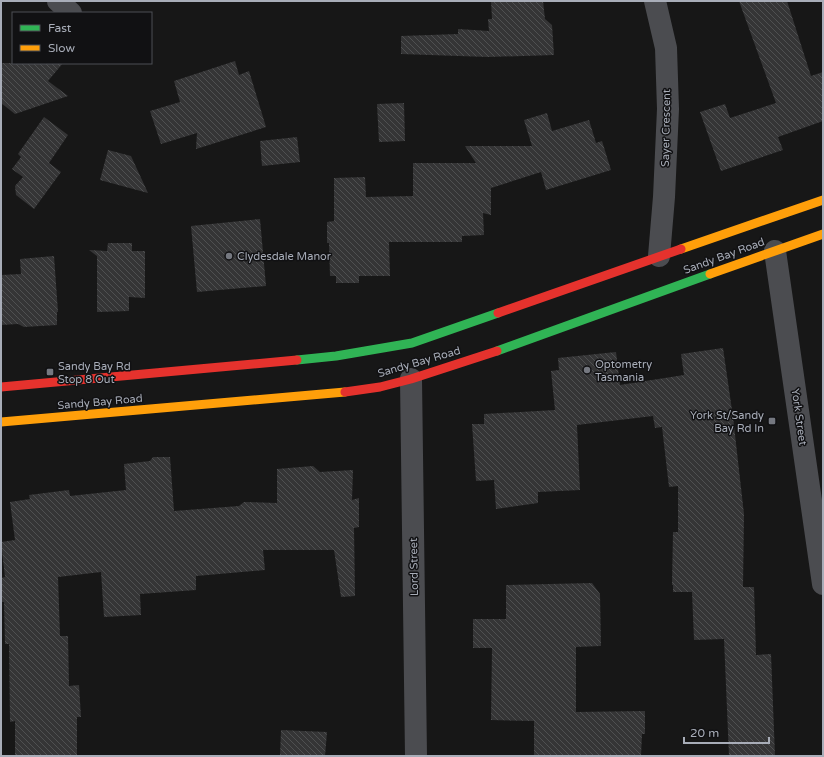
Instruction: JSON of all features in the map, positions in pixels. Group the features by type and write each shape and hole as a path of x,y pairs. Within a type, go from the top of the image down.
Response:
{"main road":[{"name":"Sandy Bay Road","path":"1,387 336,356 412,346 659,256 768,222 823,200"},
{"name":"Sandy Bay Road","path":"1,422 327,394 380,387 412,375 493,352 774,248 823,234"}],"street":[{"path":"58,1 70,12"},
{"name":"Sayer Crescent","path":"655,1 666,48 668,109 664,197 659,256"},
{"name":"York Street","path":"774,248 823,584"},
{"name":"Lord Street","path":"412,375 416,756"}],"building":[{"path":"491,1 543,1 545,19 552,25 554,55 488,57 401,54 401,36 458,34 458,29 489,31 488,19 492,19"},
{"path":"739,1 787,1 811,76 823,72 823,121 778,137 783,150 721,171 700,112 725,104 730,118 776,103"},
{"path":"235,61 239,75 249,71 266,127 196,149 197,133 161,144 150,111 180,102 174,81"},
{"path":"1,63 62,64 48,81 68,96 15,114 1,103"},
{"path":"404,103 405,141 379,142 377,104"},
{"path":"547,113 552,131 589,120 596,143 602,141 611,170 546,190 541,172 491,188 491,215 483,213 484,235 462,236 462,242 389,242 390,276 359,276 359,283 336,283 336,276 330,276 327,222 334,221 334,178 365,177 366,197 413,196 413,163 476,163 465,146 532,146 524,120"},
{"path":"44,117 68,135 49,163 61,172 34,209 16,195 15,186 23,177 12,169 21,157 18,154"},
{"path":"297,137 300,162 262,166 260,141"},
{"path":"108,150 131,156 148,193 100,180"},
{"name":"Clydesdale Manor","path":"260,219 266,286 197,292 191,226"},
{"path":"108,243 132,243 132,251 145,251 145,298 129,297 129,311 97,312 97,256 89,250 107,251"},
{"path":"54,256 58,312 57,325 24,327 18,324 1,325 1,275 21,274 20,259"},
{"path":"723,348 733,417 744,514 743,587 754,587 756,655 771,654 775,756 729,756 724,639 694,640 692,592 673,592 673,532 678,532 678,486 669,487 662,427 655,428 653,416 577,425 580,490 538,492 538,503 496,509 494,480 476,481 472,424 484,424 484,414 555,410 551,371 559,370 558,358 616,352 620,385 684,375 681,354"},
{"path":"153,457 170,457 174,511 239,506 244,502 277,503 277,469 313,466 320,472 353,470 352,500 359,498 359,527 354,528 355,596 341,597 334,550 263,550 265,570 196,576 196,590 140,594 141,615 104,617 101,572 58,577 60,636 68,636 69,686 79,685 81,717 77,717 77,756 15,756 15,721 10,722 9,644 5,644 4,602 1,602 1,578 5,577 1,542 15,540 10,502 30,499 29,495 69,490 70,496 126,490 124,464 150,461"},
{"path":"592,583 600,594 601,646 576,647 576,712 645,711 645,734 642,734 641,756 534,756 534,721 491,720 492,648 473,648 473,619 506,619 506,585"},
{"path":"281,730 327,732 325,756 280,756"}],"traffic: fast":[{"path":"497,351 710,274"},
{"path":"297,360 336,356 412,343 498,313"}],"traffic: slow":[{"path":"681,249 823,200"},
{"path":"710,274 823,234"},
{"path":"1,422 345,392"}],"traffic: jam":[{"path":"498,313 681,249"},
{"path":"345,392 380,387 411,379 497,351"},
{"path":"1,387 297,360"}],"place":[{"name":"Clydesdale Manor","path":"229,256"},
{"name":"Optometry Tasmania","path":"587,370"},
{"name":"Sandy Bay Rd Stop 8 Out","path":"50,372"},
{"name":"York St/Sandy Bay Rd In","path":"772,421"}]}
